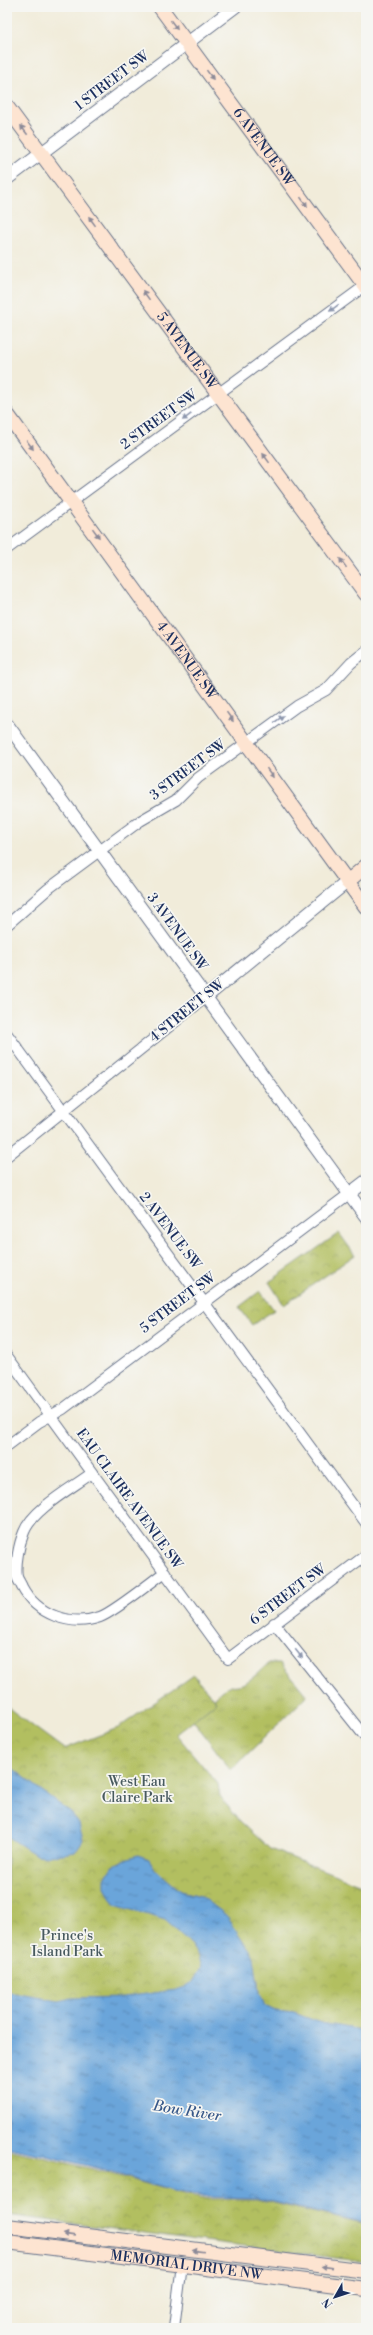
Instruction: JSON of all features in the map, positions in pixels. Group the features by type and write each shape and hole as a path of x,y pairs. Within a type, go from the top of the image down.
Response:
{"main road":[{"name":"6 AVENUE SW","path":"160,7 366,285"},
{"name":"5 AVENUE SW","path":"7,107 366,594"},
{"name":"4 AVENUE SW","path":"7,414 248,742 366,907"},
{"name":"4 STREET SW","path":"347,882 366,866"},
{"name":"MEMORIAL DRIVE NW","path":"7,2226 366,2271"},
{"name":"MEMORIAL DRIVE NW","path":"7,2242 366,2289"}],"street":[{"name":"1 STREET SW","path":"7,179 235,7"},
{"name":"2 STREET SW","path":"7,550 366,285"},
{"name":"3 STREET SW","path":"7,925 48,889 140,821 176,800 198,778 297,706 326,690 351,663 366,652"},
{"name":"3 AVENUE SW","path":"7,724 366,1217"},
{"name":"4 STREET SW","path":"7,1156 347,882"},
{"name":"2 AVENUE SW","path":"7,1034 205,1301 366,1523"},
{"name":"5 STREET SW","path":"7,1446 50,1416 366,1181"},
{"name":"EAU CLAIRE AVENUE SW","path":"7,1356 228,1658"},
{"path":"92,1473 34,1515 24,1531 18,1556 17,1577 26,1595 40,1610 64,1619 86,1621 102,1617 165,1572"},
{"name":"6 STREET SW","path":"228,1658 366,1555"},
{"path":"274,1624 366,1738"},
{"path":"174,2328 182,2264"}],"green space":[{"path":"339,1233 355,1255 284,1305 269,1282"},
{"path":"260,1291 274,1310 252,1325 239,1307"},
{"path":"269,1663 280,1663 307,1696 231,1770 193,1720 216,1702 213,1698 230,1685 246,1682"},
{"name":"West Eau Claire Park","path":"194,1675 216,1702 176,1734 218,1784 220,1797 240,1821 270,1849 366,1887 366,2031 321,2023 294,2013 275,2011 265,2006 259,1993 258,1980 201,1896 181,1891 155,1869 149,1859 122,1861 113,1867 105,1879 170,1918 189,1936 204,1963 198,1982 183,1992 57,2004 7,1995 7,1829 66,1853 72,1851 81,1839 72,1814 7,1764 7,1707 64,1749 118,1728"},
{"path":"7,2149 92,2169 187,2195 208,2199 257,2199 366,2225 366,2262 7,2215"}],"water":[{"path":"7,1764 72,1814 79,1824 83,1840 75,1852 50,1856 36,1855 7,1836"},
{"name":"Bow River","path":"138,1855 149,1859 155,1869 181,1891 201,1896 226,1915 254,1957 259,1993 265,2006 275,2011 294,2013 321,2023 366,2031 366,2224 257,2198 209,2197 173,2191 89,2166 7,2147 7,1992 59,2001 71,1998 124,1997 176,1990 185,1987 193,1982 201,1968 198,1956 189,1942 165,1920 115,1905 105,1888 105,1879 111,1868 125,1859"}],"park label":[{"name":"Prince's Island Park","path":"67,1944"}]}
